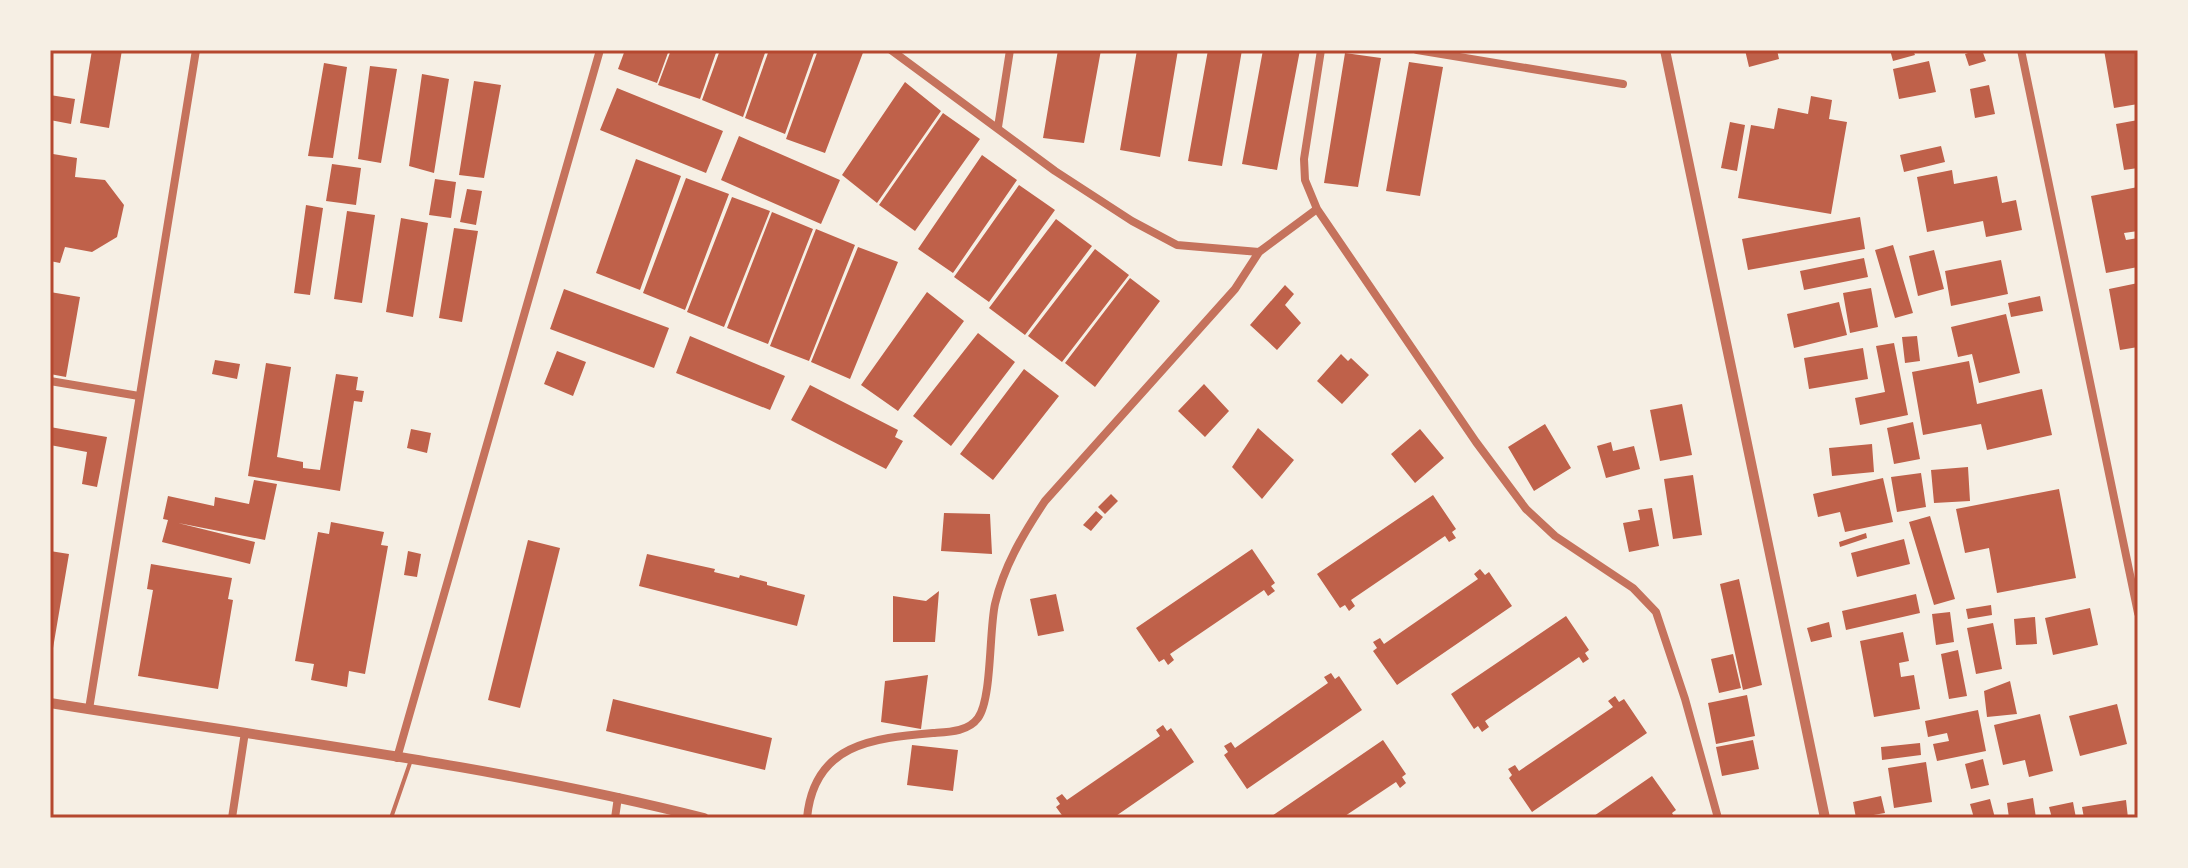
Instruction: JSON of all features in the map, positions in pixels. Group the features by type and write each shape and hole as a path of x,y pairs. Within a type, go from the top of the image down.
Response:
{"street":[{"path":"89,709 196,50"},
{"path":"397,758 600,50"},
{"path":"891,50 1055,171 1132,221 1177,245 1259,252"},
{"path":"998,127 1010,50"},
{"path":"1321,50 1304,159 1305,180 1317,209 1476,442 1526,509 1555,536 1633,588 1656,612 1685,699 1718,818"},
{"path":"1417,50 1623,84"},
{"path":"1665,50 1825,818"},
{"path":"2021,50 2138,613"},
{"path":"807,818 808,807 824,767 844,752 868,742 899,736 965,729 978,718 987,679 994,607 1005,569 1024,532 1045,501 1235,289 1259,252 1317,209"},
{"path":"50,381 139,396"},
{"path":"50,703 411,760 618,797 704,818"},
{"path":"232,818 245,732"},
{"path":"615,818 618,797"}],"lane":[{"path":"391,818 411,760"}],"building":[{"path":"92,50 122,50 109,128 80,123"},
{"path":"625,50 669,50 657,83 618,69"},
{"path":"671,50 717,50 700,99 658,85"},
{"path":"720,50 766,50 743,117 702,100"},
{"path":"769,50 815,50 785,134 745,118"},
{"path":"818,50 864,50 825,153 786,139"},
{"path":"1058,50 1101,50 1084,143 1043,138"},
{"path":"1137,50 1178,50 1160,157 1120,150"},
{"path":"1208,50 1242,50 1222,166 1188,161"},
{"path":"1263,50 1300,50 1277,170 1242,164"},
{"path":"1745,50 1777,50 1779,59 1749,67"},
{"path":"1890,50 1913,50 1915,55 1893,61"},
{"path":"1982,50 1986,61 1969,66 1965,54"},
{"path":"2104,50 2138,50 2138,104 2114,108"},
{"path":"1345,53 1381,58 1358,187 1324,183"},
{"path":"1929,61 1936,92 1899,99 1893,69"},
{"path":"1409,62 1443,67 1420,196 1386,191"},
{"path":"324,63 347,67 333,158 308,156"},
{"path":"370,66 397,69 381,163 358,159"},
{"path":"422,74 449,79 434,173 409,166"},
{"path":"474,81 501,85 484,178 459,175"},
{"path":"905,82 941,111 877,203 842,175"},
{"path":"1989,85 1995,114 1975,118 1970,89"},
{"path":"617,88 723,131 706,173 600,130"},
{"path":"50,95 75,99 71,124 50,120"},
{"path":"1811,96 1832,100 1829,119 1847,122 1831,214 1738,198 1751,125 1774,129 1778,108 1808,114"},
{"path":"943,113 980,139 915,231 879,205"},
{"path":"2138,120 2138,168 2124,170 2116,124"},
{"path":"1730,122 1745,125 1737,171 1721,168"},
{"path":"739,136 840,180 821,224 721,180"},
{"path":"1941,146 1945,162 1904,172 1900,155"},
{"path":"53,154 77,158 75,177 105,180 124,205 117,237 92,252 65,247 60,263 50,261 50,164"},
{"path":"982,155 1017,180 953,273 918,249"},
{"path":"636,159 681,176 640,290 596,273"},
{"path":"332,164 361,168 356,205 326,201"},
{"path":"1952,170 1954,184 1997,176 2002,203 2016,200 2022,230 1986,237 1983,221 1927,232 1917,177"},
{"path":"686,178 729,194 685,310 643,293"},
{"path":"435,179 456,182 451,218 429,215"},
{"path":"1019,185 1055,210 989,302 954,277"},
{"path":"2138,187 2138,231 2124,233 2126,240 2138,238 2138,267 2106,273 2091,196"},
{"path":"467,189 482,191 476,225 460,222"},
{"path":"732,197 770,211 724,327 687,312"},
{"path":"306,205 323,208 310,295 294,293"},
{"path":"347,211 375,215 362,303 334,299"},
{"path":"772,212 813,229 768,344 727,328"},
{"path":"1860,217 1865,249 1748,270 1742,239"},
{"path":"401,218 428,223 413,317 386,312"},
{"path":"1056,219 1092,246 1025,335 989,308"},
{"path":"454,228 478,231 462,322 439,318"},
{"path":"816,229 855,245 809,361 770,346"},
{"path":"1893,245 1913,313 1895,318 1875,250"},
{"path":"858,247 898,262 850,379 811,362"},
{"path":"1095,249 1129,275 1062,362 1028,336"},
{"path":"1934,250 1944,289 1918,296 1909,256"},
{"path":"1864,258 1868,277 1804,290 1800,271"},
{"path":"2001,260 2008,294 1951,306 1945,271"},
{"path":"1130,278 1160,301 1095,387 1065,363"},
{"path":"2138,283 2138,347 2120,350 2109,289"},
{"path":"1285,285 1294,294 1285,305 1301,323 1277,350 1250,325"},
{"path":"1871,288 1878,327 1850,333 1843,293"},
{"path":"564,289 669,328 654,368 550,329"},
{"path":"50,292 80,297 66,377 50,374"},
{"path":"927,292 964,321 898,411 861,385"},
{"path":"2040,296 2043,311 2011,317 2008,303"},
{"path":"1839,302 1847,335 1794,348 1787,314"},
{"path":"2006,314 2020,373 1979,383 1972,354 1958,357 1951,327"},
{"path":"978,333 1015,362 951,446 913,416"},
{"path":"690,336 785,376 770,410 676,373"},
{"path":"1917,336 1920,361 1905,363 1902,337"},
{"path":"1894,343 1908,415 1860,425 1855,398 1885,392 1876,346"},
{"path":"1863,348 1868,379 1809,389 1804,358"},
{"path":"557,351 586,362 573,396 544,384"},
{"path":"1341,354 1348,361 1351,358 1369,375 1342,404 1317,381"},
{"path":"215,360 240,364 237,379 212,374"},
{"path":"1969,361 1977,404 2042,389 2052,435 1987,450 1981,424 1923,435 1912,372"},
{"path":"266,363 291,367 277,457 303,462 303,468 320,470 336,374 358,377 356,390 364,391 362,402 354,401 340,491 248,476"},
{"path":"1024,369 1059,396 993,480 960,454"},
{"path":"1204,384 1229,411 1205,437 1178,411"},
{"path":"810,385 898,430 895,437 903,441 886,469 791,420"},
{"path":"1682,404 1692,455 1660,461 1650,410"},
{"path":"1913,422 1920,459 1894,464 1887,428"},
{"path":"1545,424 1571,468 1534,491 1508,447"},
{"path":"50,427 107,437 97,487 82,484 87,452 50,445"},
{"path":"1258,428 1294,460 1262,499 1232,467"},
{"path":"411,429 431,433 427,453 407,448"},
{"path":"1420,429 1444,458 1415,483 1391,454"},
{"path":"1611,442 1613,451 1634,446 1640,469 1606,478 1597,446"},
{"path":"1872,444 1874,472 1832,476 1829,448"},
{"path":"1968,467 1970,501 1934,503 1931,470"},
{"path":"1921,473 1926,507 1897,512 1891,477"},
{"path":"1693,475 1702,535 1673,539 1664,479"},
{"path":"1883,478 1893,522 1845,532 1840,512 1818,517 1813,494"},
{"path":"254,480 277,484 265,540 178,523 255,542 250,564 162,542 168,520 163,519 168,496 214,506 215,497 249,504"},
{"path":"2059,489 2076,578 1997,593 1989,548 1965,553 1956,509"},
{"path":"1111,494 1118,501 1105,514 1098,507"},
{"path":"1433,495 1456,529 1452,532 1456,538 1449,542 1445,536 1351,600 1355,606 1349,611 1345,605 1340,608 1317,574"},
{"path":"1652,508 1659,546 1629,552 1623,523 1640,520 1638,510"},
{"path":"1096,511 1103,517 1091,531 1083,525"},
{"path":"944,513 990,514 992,554 941,551"},
{"path":"1930,516 1955,599 1934,605 1909,522"},
{"path":"331,522 384,532 381,545 388,546 365,674 349,671 347,687 311,680 314,664 295,661 318,532 329,534"},
{"path":"1866,533 1867,538 1840,547 1839,542"},
{"path":"1904,539 1910,564 1857,577 1851,553"},
{"path":"528,540 560,548 520,708 488,700"},
{"path":"1252,549 1275,583 1271,586 1275,591 1268,596 1264,590 1170,654 1174,660 1168,665 1164,659 1159,662 1136,628"},
{"path":"50,551 69,554 52,654 50,654"},
{"path":"408,551 421,554 417,577 404,575"},
{"path":"647,554 715,569 714,572 739,578 740,575 767,582 767,585 805,595 797,626 639,586"},
{"path":"151,564 232,578 228,599 233,600 218,689 138,676 153,590 147,589"},
{"path":"1480,569 1485,575 1489,572 1512,606 1397,685 1373,651 1377,648 1373,642 1380,638 1384,644 1478,579 1474,574"},
{"path":"1739,579 1762,685 1743,690 1720,584"},
{"path":"939,591 935,642 893,642 893,596 926,601"},
{"path":"1056,594 1064,631 1038,636 1030,599"},
{"path":"1916,594 1920,613 1846,630 1842,611"},
{"path":"1991,605 1992,615 1968,619 1966,609"},
{"path":"2090,608 2098,645 2053,655 2045,618"},
{"path":"1950,612 1954,642 1936,645 1932,614"},
{"path":"1566,616 1589,650 1585,653 1589,659 1583,663 1579,657 1485,721 1489,727 1482,732 1478,726 1474,729 1451,694"},
{"path":"2035,617 2037,644 2016,645 2014,619"},
{"path":"1829,622 1832,637 1811,642 1807,628"},
{"path":"1993,623 2002,669 1976,674 1967,628"},
{"path":"1903,632 1909,661 1899,663 1901,677 1914,675 1920,709 1874,717 1860,641"},
{"path":"1958,650 1967,696 1949,699 1941,654"},
{"path":"1733,654 1741,688 1719,693 1711,659"},
{"path":"1331,673 1335,679 1339,676 1362,710 1247,789 1224,755 1228,752 1224,746 1231,742 1235,748 1328,683 1324,677"},
{"path":"928,675 921,729 881,722 885,681"},
{"path":"2010,681 2017,714 1987,717 1984,691"},
{"path":"1747,695 1755,736 1716,744 1708,703"},
{"path":"1615,696 1619,702 1624,699 1647,733 1532,812 1509,778 1512,775 1508,769 1515,765 1519,771 1613,707 1608,701"},
{"path":"613,699 772,738 765,770 606,731"},
{"path":"2117,704 2127,744 2080,756 2069,716"},
{"path":"1978,710 1986,751 1937,761 1933,744 1949,741 1947,733 1928,737 1925,721"},
{"path":"2040,714 2053,771 2029,777 2025,760 2003,765 1994,725"},
{"path":"1163,725 1167,731 1171,728 1194,762 1113,818 1064,818 1056,807 1060,804 1056,798 1062,794 1067,800 1160,736 1156,730"},
{"path":"1383,740 1406,774 1402,777 1406,783 1400,788 1396,782 1342,818 1269,818"},
{"path":"1753,740 1759,769 1722,776 1716,747"},
{"path":"1920,743 1921,755 1882,760 1881,747"},
{"path":"912,745 958,750 953,791 907,785"},
{"path":"1983,759 1989,785 1971,789 1965,764"},
{"path":"1926,762 1932,802 1894,808 1888,768"},
{"path":"1652,776 1676,810 1672,813 1675,818 1591,818"},
{"path":"1881,796 1885,813 1856,818 1853,802"},
{"path":"2033,798 2036,818 2009,818 2007,803"},
{"path":"1990,799 1995,818 1974,818 1970,804"},
{"path":"2126,800 2128,818 2084,818 2082,807"},
{"path":"2073,802 2076,818 2052,818 2049,807"}]}
